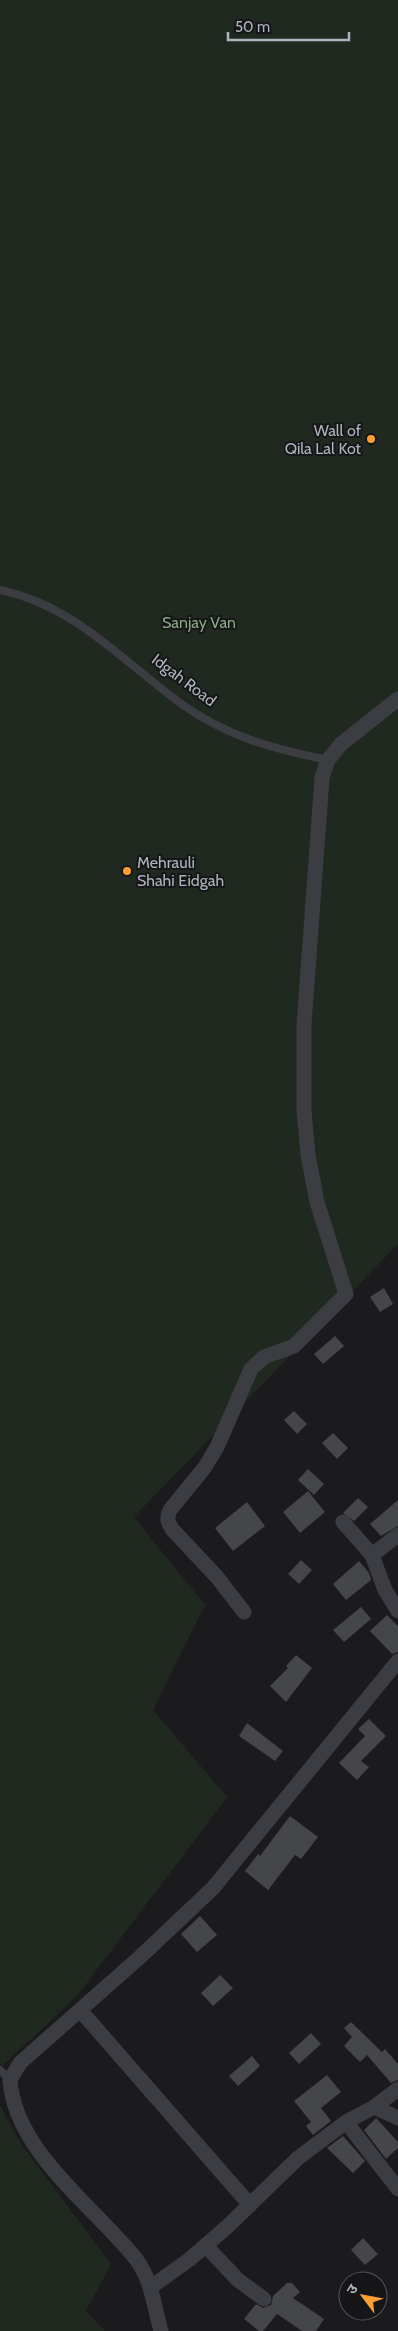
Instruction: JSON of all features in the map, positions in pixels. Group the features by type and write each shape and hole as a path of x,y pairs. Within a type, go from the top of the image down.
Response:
{"street":[{"path":"244,1612 217,1577 172,1529 168,1522 168,1515 218,1447 251,1369 264,1357 294,1346 346,1294 316,1202 308,1155 304,1110 304,1025 322,778 328,760 348,738 398,699"},
{"path":"343,1522 372,1556 385,1590 398,1611"},
{"path":"372,1556 398,1536"},
{"path":"161,2331 151,2287 136,2259 59,2177 34,2143 24,2125 5,2075 147,1950 213,1888 398,1661"},
{"path":"80,2010 250,2204"},
{"path":"151,2287 206,2246 298,2158 346,2122 374,2107 398,2089"},
{"path":"374,2107 398,2118"},
{"path":"346,2122 398,2188"},
{"path":"206,2246 238,2280 264,2299"}],"lane":[{"name":"Idgah Road","path":"0,590 45,605 77,623 108,644 182,704 209,721 261,745 328,760"}],"green space":[{"name":"Sanjay Van","path":"0,0 398,0 398,1244 134,1517 205,1605 153,1710 227,1797 77,1996 0,2068"},
{"path":"0,2105 19,2141 111,2264 86,2311 105,2331 0,2331"}],"building":[{"path":"384,1288 393,1304 380,1312 370,1297"},
{"path":"335,1336 344,1346 323,1364 314,1354"},
{"path":"294,1411 307,1424 297,1434 284,1420"},
{"path":"333,1433 348,1448 337,1459 322,1443"},
{"path":"308,1469 324,1484 314,1495 298,1480"},
{"path":"308,1491 325,1512 300,1533 283,1512"},
{"path":"358,1498 368,1507 354,1521 343,1513"},
{"path":"398,1500 398,1526 381,1536 370,1524"},
{"path":"247,1502 265,1526 233,1551 215,1528"},
{"path":"301,1560 312,1570 299,1584 288,1574"},
{"path":"359,1561 369,1573 371,1580 346,1600 333,1584"},
{"path":"361,1607 371,1619 344,1642 333,1630"},
{"path":"387,1615 398,1626 398,1652 392,1654 370,1631"},
{"path":"296,1655 312,1668 286,1702 270,1686 288,1668 286,1666"},
{"path":"369,1719 386,1736 361,1761 369,1767 357,1780 339,1763 365,1736 358,1729"},
{"path":"247,1723 283,1751 275,1761 239,1736"},
{"path":"290,1816 318,1837 301,1859 295,1855 268,1890 245,1871 258,1854 260,1856"},
{"path":"200,1916 217,1935 197,1952 181,1934"},
{"path":"220,1975 233,1988 213,2006 201,1993"},
{"path":"351,2022 382,2052 385,2049 398,2064 398,2080 391,2083 367,2055 360,2062 344,2046 352,2037 344,2028"},
{"path":"311,2033 321,2044 299,2064 289,2053"},
{"path":"252,2056 260,2066 238,2086 229,2076"},
{"path":"327,2075 341,2092 321,2108 331,2121 313,2135 306,2126 311,2122 294,2101"},
{"path":"376,2118 398,2142 398,2148 386,2159 364,2130"},
{"path":"343,2136 365,2161 353,2173 327,2148"},
{"path":"363,2238 378,2254 365,2265 351,2250"},
{"path":"287,2283 292,2283 300,2292 293,2298 324,2319 316,2331 302,2331 277,2314 263,2331 259,2331 244,2319 256,2304 263,2308 271,2305 273,2296"}],"place":[{"name":"Wall of Qila Lal Kot","path":"371,439"},
{"name":"Mehrauli Shahi Eidgah","path":"127,871"}]}
